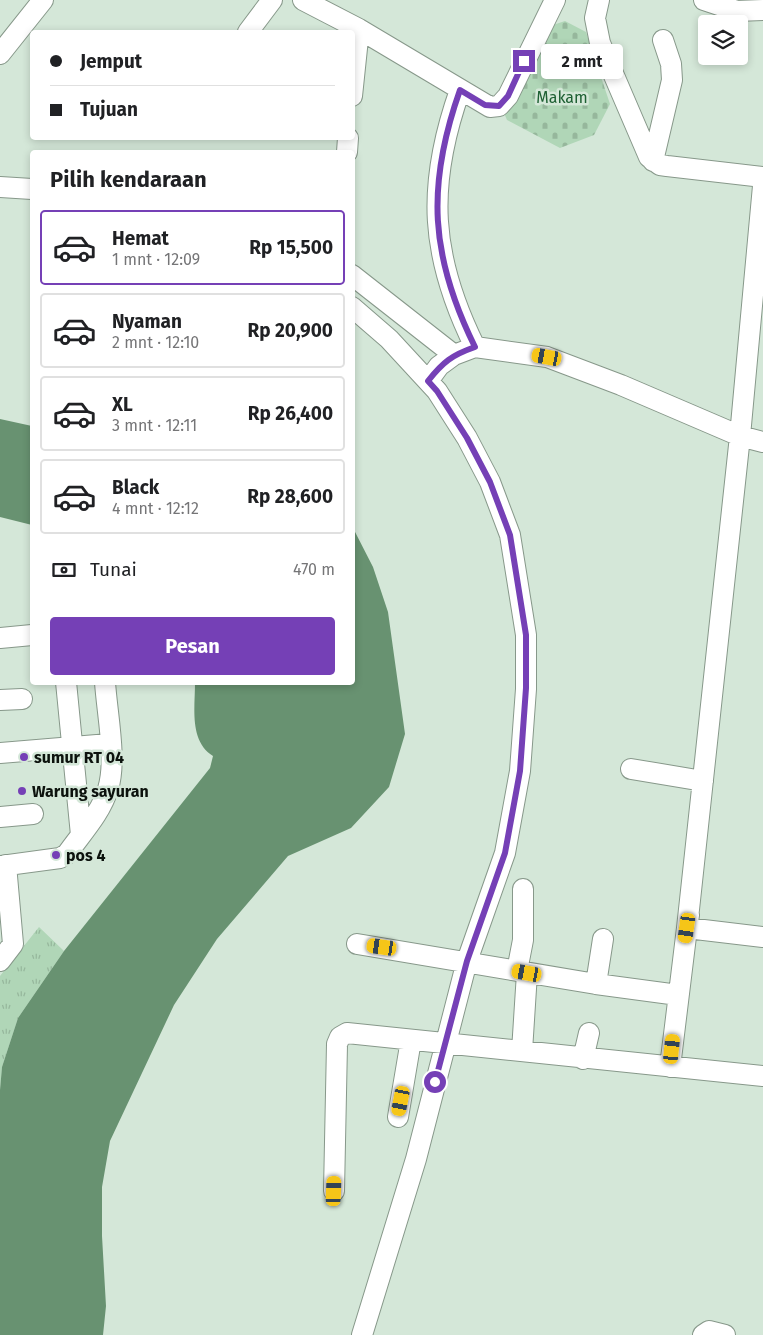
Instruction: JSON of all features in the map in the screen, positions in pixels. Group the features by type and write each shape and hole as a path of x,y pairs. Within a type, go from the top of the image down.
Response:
{"street":[{"path":"0,54 44,0"},
{"path":"250,30 272,0"},
{"path":"303,0 359,29 485,105 495,107 503,103 555,0"},
{"path":"599,0 595,18 600,43 646,150 653,161 667,166 763,177"},
{"path":"704,0 737,11 763,10"},
{"path":"355,67 359,29"},
{"path":"653,161 672,80 670,64 663,40"},
{"path":"460,90 447,126 439,163 436,201 438,239 449,286 458,313 475,347"},
{"path":"670,1067 687,928 740,436 763,186"},
{"path":"0,187 30,189"},
{"path":"355,276 454,354"},
{"path":"355,310 389,339 437,391 467,438 490,482 510,535 526,635 526,688 519,780 505,853 467,961 416,1159 362,1335"},
{"path":"428,381 440,366 454,354 475,347 547,357 621,385 740,436 763,442"},
{"path":"0,638 30,635"},
{"path":"66,685 80,835"},
{"path":"0,961 13,944 6,931 3,866 60,858 67,854 101,805 108,790 111,775 105,685"},
{"path":"0,700 22,699"},
{"path":"0,753 110,744"},
{"path":"631,769 703,781"},
{"path":"0,817 33,814"},
{"path":"522,889 522,1051"},
{"path":"687,928 763,937"},
{"path":"596,984 603,939"},
{"path":"357,944 596,984 678,995"},
{"path":"583,1059 589,1033"},
{"path":"334,1191 337,1044 340,1037 347,1034 763,1076"},
{"path":"398,1117 411,1040"},
{"path":"703,1335 709,1331 725,1335"}],"green space":[{"name":"Makam","path":"565,21 586,32 610,104 594,135 560,148 507,120 504,113 547,27"},
{"path":"39,927 64,951 18,1018 2,1067 0,1090 0,976"}],"shaded area":[{"path":"0,419 30,426 30,524 0,517"},
{"path":"355,532 373,567 388,612 405,734 389,787 351,828 288,856 217,939 174,1005 110,1141 102,1187 102,1236 106,1306 103,1335 0,1335 0,1090 2,1067 18,1018 64,951 210,768 213,756 205,750 200,742 194,713 195,685 355,685"}],"place":[{"name":"sumur RT 04","path":"24,757"},
{"name":"Warung sayuran","path":"22,791"},
{"name":"pos 4","path":"56,855"}],"route":[{"path":"435,1082 467,961 505,853 520,771 526,688 526,635 520,587 510,535 490,482 467,438 437,391 428,381 440,366 454,354 475,347 458,313 446,277 438,239 436,201 439,163 447,126 460,90 485,105 490,107 499,106 508,96 524,61"}]}
